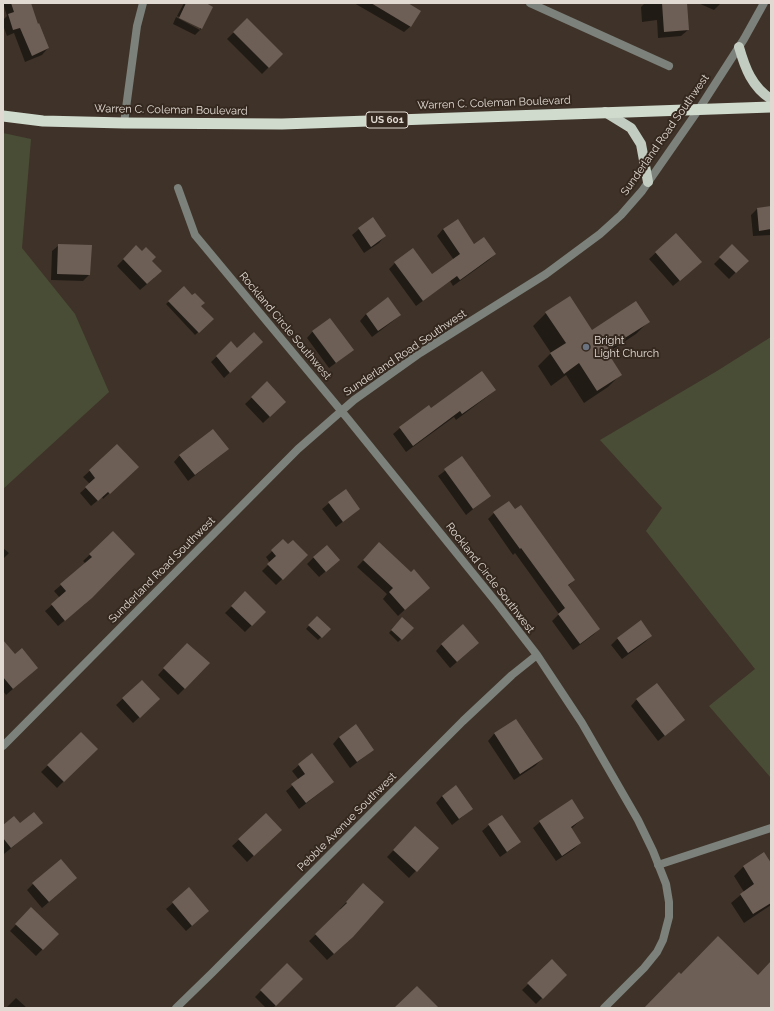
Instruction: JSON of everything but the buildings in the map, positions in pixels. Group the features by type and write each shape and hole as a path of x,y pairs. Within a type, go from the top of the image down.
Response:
{"highway":[{"name":"Warren C. Coleman Boulevard","path":"3,116 43,121 282,124 771,107"}],"main road":[{"path":"739,47 748,74 752,81 771,99"},
{"path":"605,112 631,128 641,144 648,182"}],"street":[{"path":"124,123 136,26 143,3"},
{"path":"530,3 669,66"},
{"name":"Sunderland Road Southwest","path":"3,746 298,449 341,411 420,353 546,274 600,234 622,215 648,182 699,109 739,47 764,3"},
{"name":"Rockland Circle Southwest","path":"178,188 195,235 341,411 496,602 537,655 582,723 638,820 666,884 669,902 669,917 663,940 657,952 644,968 604,1008"},
{"name":"Pebble Avenue Southwest","path":"176,1008 463,721 512,675 537,655"},
{"path":"658,865 771,828"}],"green space":[{"path":"3,133 31,139 22,248 75,314 109,392 3,489"},
{"path":"771,337 771,778 709,706 755,669 646,531 662,508 600,440 717,371"}],"place":[{"name":"Bright Light Church","path":"586,347"}]}
